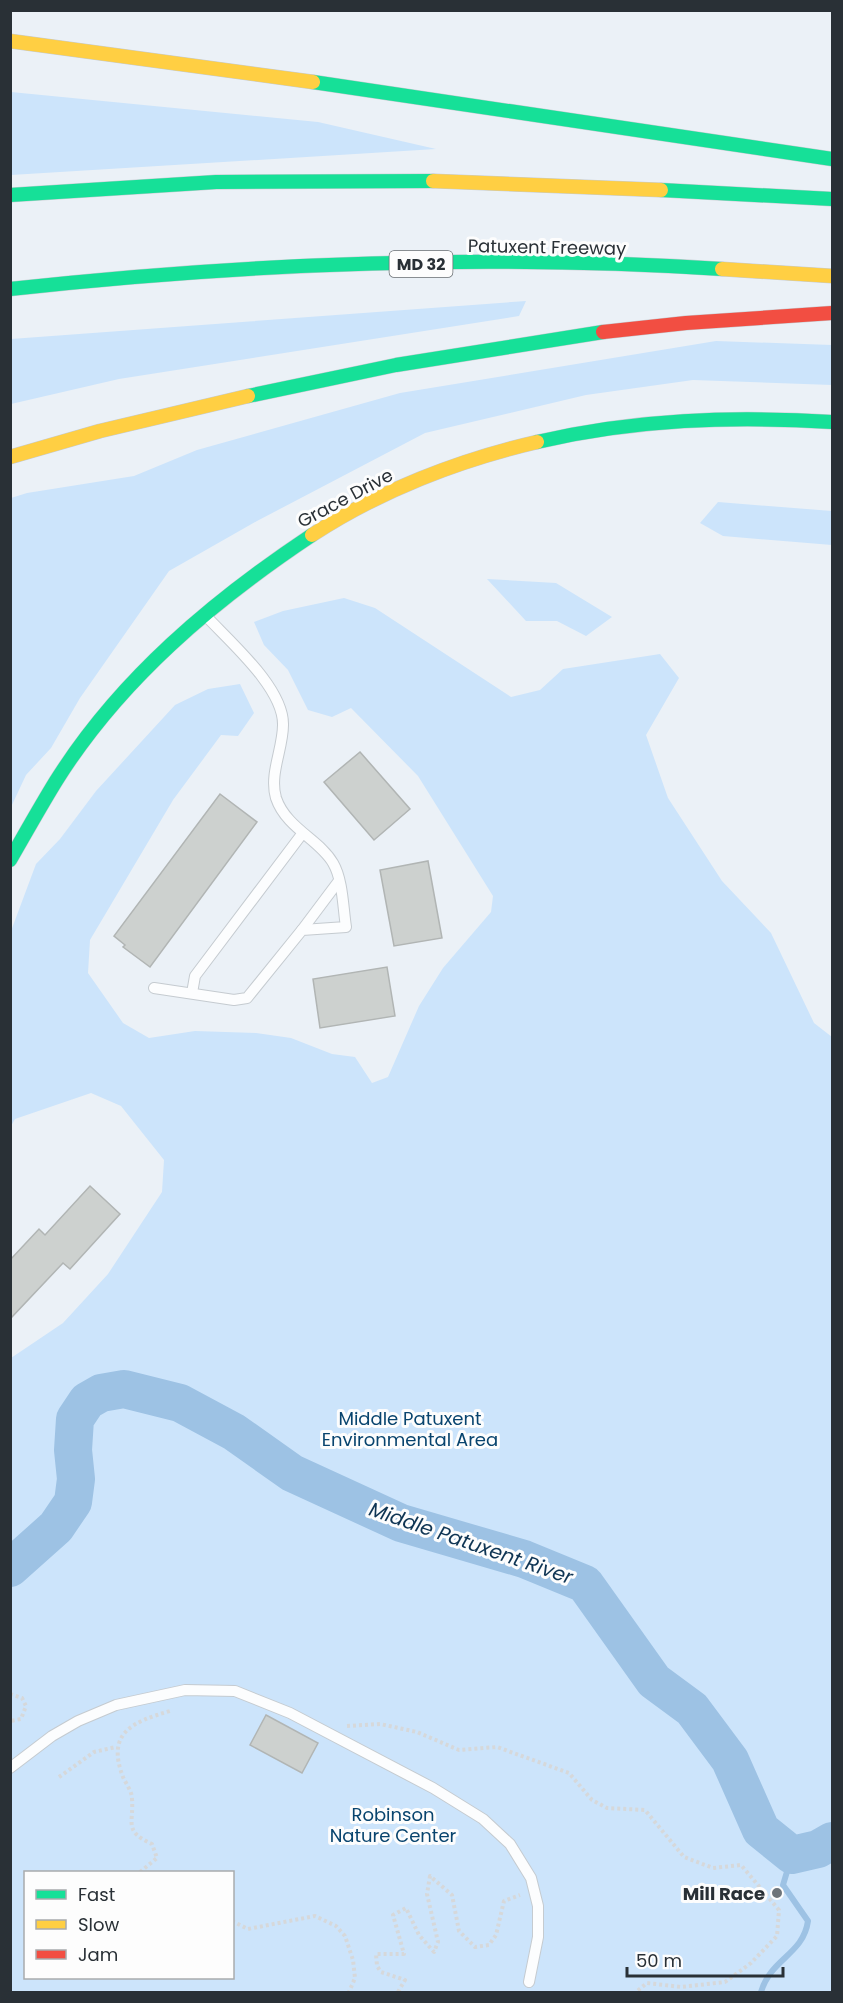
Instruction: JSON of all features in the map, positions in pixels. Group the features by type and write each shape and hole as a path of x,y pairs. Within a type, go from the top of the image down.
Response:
{"main road":[{"path":"10,41 434,99 832,159"},
{"path":"10,195 238,182 419,181 586,184 832,199"},
{"name":"Patuxent Freeway","path":"10,289 241,269 414,264 585,263 832,276"},
{"path":"10,446 76,435 354,372 480,348 682,321 832,313"},
{"name":"Grace Drive","path":"10,860 62,771 103,717 157,656 203,612 290,549 349,513 438,472 519,446 589,430 706,418 832,422"},
{"path":"10,457 76,435"}],"lane":[{"path":"203,612 277,699 283,724 276,766 276,798 302,834 330,859 338,882 346,927 302,930"},
{"path":"192,993 195,976 302,834"},
{"path":"154,988 234,1000 247,998 338,882"},
{"path":"10,1768 52,1736 78,1721 116,1706 191,1689 235,1691 326,1731 434,1788 483,1819 510,1844 531,1878 538,1906 538,1937 529,1982"}],"path":[{"path":"10,1694 22,1698 26,1706 21,1719 10,1721"},
{"path":"141,1871 157,1858 152,1844 138,1838 130,1823 133,1797 122,1776 116,1747 123,1732 150,1717 171,1711"},
{"path":"326,1731 357,1723 380,1724 417,1732 459,1750 497,1747 569,1773 592,1800 607,1808 645,1810 684,1857 713,1868 741,1865 779,1910 777,1936 751,1963 725,1982 681,1987 647,1983 636,1992"},
{"path":"58,1777 94,1752 116,1747"},
{"path":"398,1992 405,1980 381,1972 377,1966 376,1954 404,1954 393,1915 406,1908 419,1935 434,1952 438,1942 427,1894 430,1875 452,1895 459,1932 475,1947 489,1945 496,1935 504,1901 534,1890"},
{"path":"234,1922 248,1929 315,1916 336,1926 345,1936 353,1960 355,1978 349,1992"}],"green space":[{"path":"11,92 318,122 436,149 11,175"},
{"path":"526,301 519,316 119,379 11,404 11,339"},
{"path":"716,341 832,345 832,385 693,380 586,395 425,433 257,521 169,571 80,698 51,748 26,775 11,807 11,498 27,493 134,476 197,450 400,393"},
{"path":"718,502 832,511 832,545 723,536 700,523"},
{"path":"487,579 556,583 612,617 586,636 557,621 526,621"},
{"path":"344,598 375,608 511,697 540,690 563,669 660,654 679,678 646,735 668,798 722,881 771,933 814,1023 832,1037 832,1992 11,1992 11,1358 63,1323 108,1274 162,1192 164,1160 121,1106 91,1093 15,1119 11,1126 11,931 36,864 60,839 96,791 175,705 208,689 240,684 254,713 238,736 221,735 173,800 90,940 88,973 123,1023 149,1038 195,1031 256,1033 291,1038 332,1054 355,1057 372,1083 388,1077 419,1006 443,968 491,912 493,896 418,776 351,708 332,717 308,710 288,670 264,645 254,622 283,611"}],"building":[{"path":"360,752 410,809 374,840 324,782"},
{"path":"220,794 257,822 150,967 123,947 125,945 114,936"},
{"path":"428,861 442,938 394,946 380,870"},
{"path":"387,967 395,1016 320,1028 313,979"},
{"path":"90,1186 120,1214 70,1269 63,1263 10,1319 10,1260 39,1229 45,1235"},
{"path":"266,1715 318,1743 302,1773 250,1745"}],"waterway":[{"name":"Middle Patuxent River","path":"10,1568 56,1527 73,1502 76,1479 73,1450 75,1419 87,1401 101,1393 124,1389 180,1403 234,1432 292,1473 401,1523 524,1559 585,1584 654,1681 692,1709 730,1760 761,1830 792,1855 818,1849 832,1841"},
{"path":"761,1992 772,1971 800,1942 808,1921 783,1885 792,1855"}],"traffic: fast":[{"path":"313,82 832,159"},
{"path":"10,195 216,182 433,181"},
{"path":"661,190 832,199"},
{"path":"10,289 187,273 366,264 544,262 722,269"},
{"path":"248,396 396,365 603,332"},
{"path":"537,442 610,428 684,421 758,419 832,422"},
{"path":"10,860 56,781 81,744 139,676 204,615 275,560 312,535"}],"traffic: slow":[{"path":"10,41 313,82"},
{"path":"433,181 661,190"},
{"path":"722,269 832,276"},
{"path":"10,457 100,431 248,396"},
{"path":"312,535 364,504 420,479 478,458 537,442"}],"traffic: jam":[{"path":"603,332 686,323 832,313"}],"place":[{"name":"Mill Race","path":"777,1893"}],"park label":[{"name":"Middle Patuxent Environmental Area","path":"410,1428"},
{"name":"Robinson Nature Center","path":"393,1824"}]}
